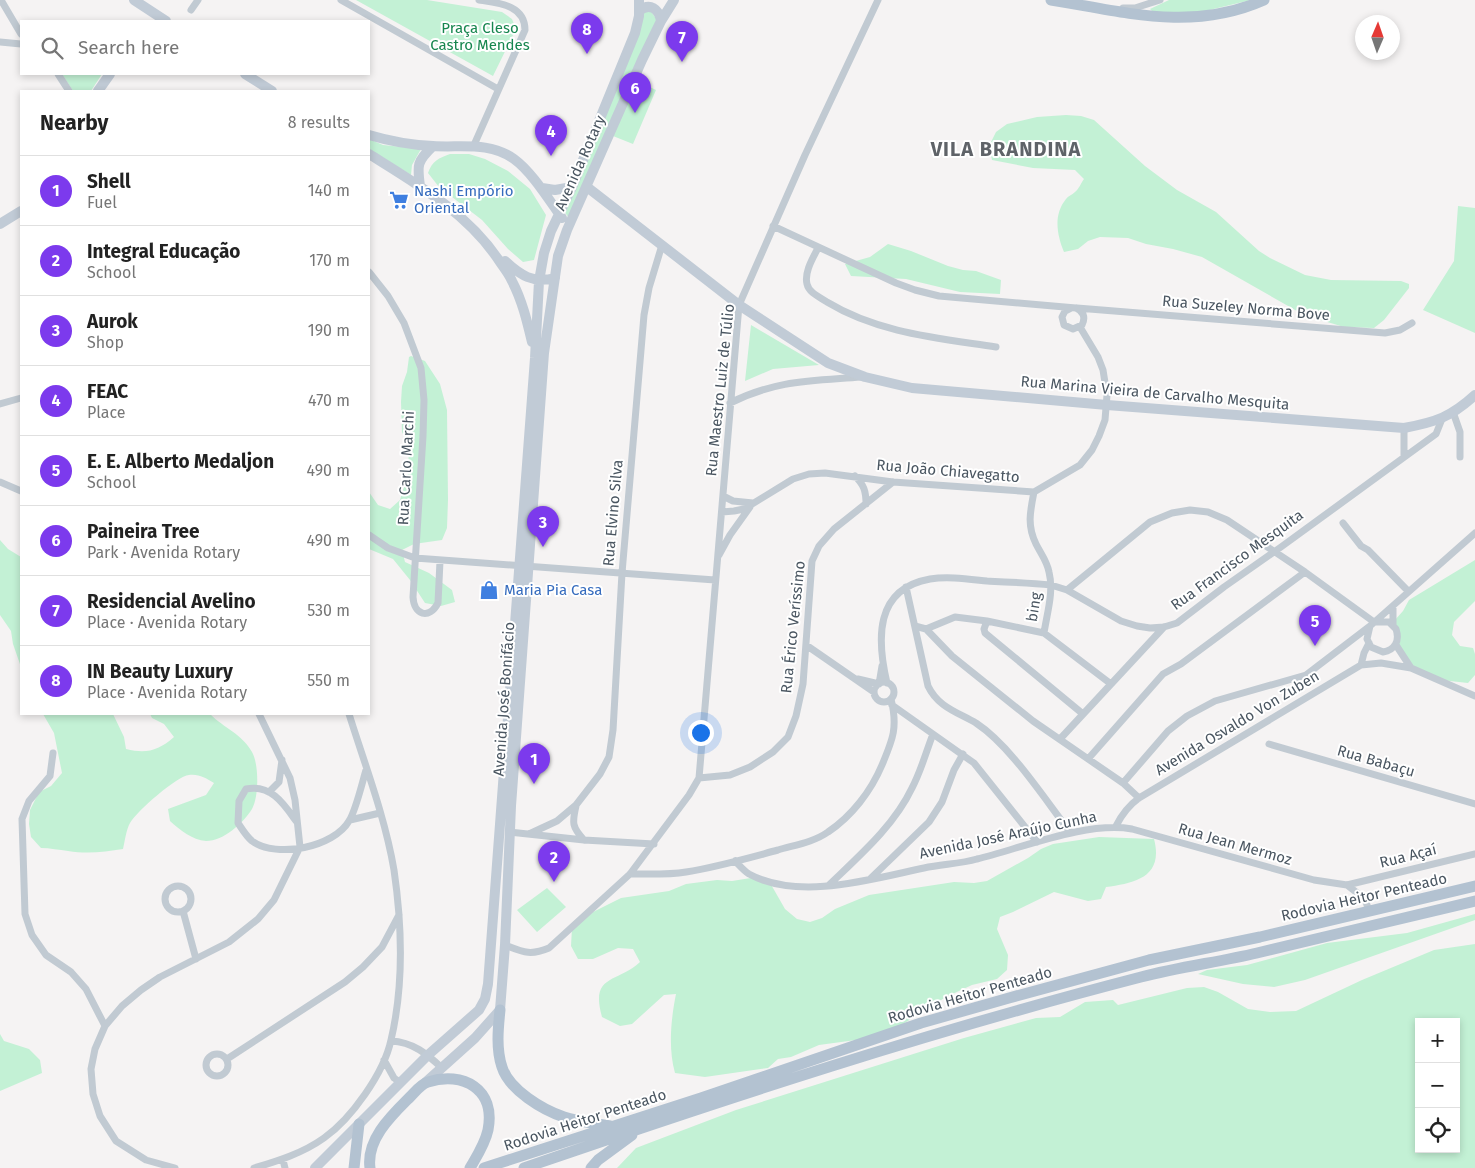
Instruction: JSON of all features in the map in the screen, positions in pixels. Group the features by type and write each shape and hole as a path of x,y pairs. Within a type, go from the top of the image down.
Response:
{"main road":[{"path":"134,0 164,20"},
{"name":"Avenida Rotary","path":"572,187 636,33 639,0"},
{"name":"Avenida Rotary","path":"567,230 642,60 661,21 674,0"},
{"path":"1052,0 1147,16 1192,18 1238,10 1264,0"},
{"path":"639,11 644,7 656,9 660,14 661,21"},
{"path":"99,90 109,75"},
{"path":"247,75 270,90"},
{"path":"370,135 386,140 432,146 474,145 500,152 514,159 542,188 565,223 567,230"},
{"path":"420,186 419,165 421,157 432,146"},
{"name":"Avenida José Bonifácio","path":"370,155 420,186 471,227 490,246 512,279 527,320 535,358"},
{"path":"542,188 555,190 572,187"},
{"name":"Avenida José Bonifácio","path":"500,1010 505,946 509,832 539,281 544,254 559,213 572,187"},
{"name":"Rua Marina Vieira de Carvalho Mesquita","path":"587,187 739,305 828,363 865,377 912,388 1404,428 1442,419"},
{"path":"0,224 20,212"},
{"name":"Avenida José Bonifácio","path":"315,1168 428,1055 479,1010 485,1000 488,984 544,353 558,256 567,230"},
{"path":"490,246 516,272 526,278 539,281 555,278"},
{"name":"Rua Francisco Mesquita","path":"1442,419 1463,406 1475,395"},
{"name":"Rodovia Heitor Penteado","path":"484,1168 701,1098 920,1023 1149,960 1260,937 1475,886"},
{"name":"Rodovia Heitor Penteado","path":"524,1168 644,1127 915,1040 1029,1007 1143,976 1263,952 1475,901"},
{"path":"500,1010 498,1042 502,1069 516,1088 537,1105 564,1117 611,1126"},
{"path":"370,1168 369,1162 374,1142 390,1117 475,1038 500,1010"},
{"path":"426,1082 452,1078 465,1081 477,1089 486,1101 489,1116 488,1131 481,1150 470,1168"},
{"path":"354,1168 359,1124"},
{"path":"591,1168 598,1160 644,1127"}],"street":[{"path":"1,0 20,32"},
{"path":"191,10 198,0"},
{"path":"341,0 498,89"},
{"path":"474,145 525,30 525,23 521,14 507,5 479,0"},
{"path":"1098,8 1135,8 1160,0"},
{"name":"Rua Maestro Luiz de Túlio","path":"699,778 739,305 773,226 877,1"},
{"path":"0,42 20,44"},
{"path":"59,75 68,90"},
{"name":"Rua Suzeley Norma Bove","path":"773,226 896,283 939,296 1385,332 1400,330 1412,322"},
{"name":"Rua Elvino Silva","path":"530,834 557,821 576,805 600,774 608,756 613,730 622,573 644,315 649,288 662,245"},
{"path":"818,248 810,266 807,284 816,295 842,311 868,322 911,334 996,347"},
{"name":"Rua Carlo Marchi","path":"370,273 388,296 404,324 422,368 424,400 414,605 417,610 423,613 430,613 438,603 440,561"},
{"path":"1074,308 1084,315 1084,322 1080,327 1070,329 1063,321 1063,314 1074,308"},
{"name":"Rua João Chiavegatto","path":"722,512 744,509 793,480 810,474 825,473 893,482 1034,492 1080,465 1092,450 1105,420 1107,405 1103,370 1098,357 1080,327"},
{"path":"820,380 826,375 828,363"},
{"name":"Rua Marina Vieira de Carvalho Mesquita","path":"730,403 748,394 782,384 865,377"},
{"path":"0,404 20,398"},
{"path":"1463,406 1475,406"},
{"path":"1454,412 1460,432 1460,457"},
{"name":"Rua Francisco Mesquita","path":"906,587 918,582 946,578 1051,585 1067,590 1121,621 1150,628 1177,623 1436,434 1442,419"},
{"path":"1404,428 1404,457"},
{"path":"855,476 863,484 866,493 866,504"},
{"path":"0,482 20,490"},
{"name":"Rua Érico Veríssimo","path":"699,778 730,775 750,767 773,752 788,737 796,716 803,684 812,561 819,546 834,529 893,482"},
{"path":"1034,492 1030,514 1031,532 1037,546 1045,557 1051,585"},
{"path":"717,559 730,535 753,503 734,501 723,496"},
{"path":"1067,590 1150,522 1172,513 1190,510 1208,512 1227,520 1305,572 1372,624"},
{"path":"1343,523 1361,546 1368,550 1408,591"},
{"path":"1123,782 1168,731 1187,716 1215,701 1306,676 1372,624 1475,533"},
{"path":"370,536 388,548 415,558 715,580"},
{"path":"1088,759 1164,674 1181,664 1305,572"},
{"name":"bing","path":"1044,633 1051,585"},
{"path":"906,587 928,686 933,697 977,724 998,742 1010,754 1071,834"},
{"path":"630,874 688,872 735,861 814,840 840,823 866,794 878,774 894,733 895,726 891,702 894,696 894,689 887,683 882,660 881,625 892,601 906,587"},
{"path":"1393,606 1393,625 1398,634 1396,644 1390,650 1383,652 1374,650 1369,643 1367,634 1372,624 1384,621 1393,625"},
{"path":"926,629 955,618 987,621 1044,633 1111,684"},
{"path":"987,621 984,629 985,633 1083,714"},
{"path":"915,626 926,629 952,656 1033,721 1123,782 1140,798"},
{"path":"1060,740 1164,626"},
{"path":"1369,643 1361,665 1380,663 1411,668 1475,696"},
{"path":"1396,644 1411,668"},
{"path":"806,645 874,692 878,700 891,702 933,734 964,754 985,775 1037,842"},
{"path":"1383,652 1384,658 1391,664"},
{"path":"874,692 879,684 882,660"},
{"name":"Avenida Osvaldo Von Zuben","path":"1116,826 1121,815 1131,804 1140,798 1361,665"},
{"path":"852,677 879,684 887,683"},
{"path":"175,1168 146,1160 116,1141 100,1116 93,1094 91,1069 95,1049 105,1026 122,1006 160,976 229,942 258,919 274,900 300,847 293,787 260,715"},
{"path":"254,1168 282,1160 324,1138 362,1099 384,1060 391,1041 399,985 399,915 393,869 380,813 348,715"},
{"path":"829,885 871,844 894,817 912,789 933,734"},
{"name":"Rua Babaçu","path":"1269,744 1475,804"},
{"path":"53,753 50,776 30,801 22,819 25,914 32,935 46,955 71,972 86,989 105,1026"},
{"path":"870,880 929,822 942,802 954,770 964,754"},
{"path":"269,792 279,782 282,760"},
{"path":"296,822 280,799 269,792 252,788 246,789 239,800 238,823 253,841 267,848 284,850 323,842 338,833 350,820 366,769"},
{"path":"505,946 526,953 538,953 549,948 630,874 654,844 699,778"},
{"path":"576,805 573,825 584,840"},
{"path":"350,820 380,813"},
{"name":"Avenida José Araújo Cunha","path":"735,861 748,873 778,884 795,887 829,885 870,880 946,863 975,860 1037,842 1116,826"},
{"name":"Rua Jean Mermoz","path":"1116,826 1314,880 1346,885"},
{"path":"509,832 584,840 654,844"},
{"name":"Rua Açaí","path":"1346,885 1475,854"},
{"path":"1346,885 1365,899 1369,911"},
{"path":"182,911 196,958"},
{"path":"227,1059 345,982 363,967 382,947 399,915"},
{"path":"391,1041 412,1045 428,1055 442,1068"},
{"path":"384,1060 394,1078 401,1083"},
{"path":"282,1160 285,1168"}],"green space":[{"name":"Praça Cleso Castro Mendes","path":"356,0 427,0 502,12 512,19 516,29 493,76"},
{"path":"1169,0 1251,0 1197,13 1153,12 1150,9"},
{"path":"649,9 658,21 569,218 563,210 642,12"},
{"path":"63,75 101,75 92,90 72,90"},
{"path":"637,81 656,90 633,144 613,136"},
{"path":"1081,116 1094,120 1145,166 1177,190 1216,212 1259,251 1270,258 1305,275 1331,280 1401,281 1409,284 1409,288 1384,320 1374,328 1344,327 1304,315 1202,257 1173,249 1146,244 1128,238 1100,237 1088,241 1078,249 1064,252 1058,232 1059,212 1066,199 1076,191 1084,179 1075,170 1033,168 992,160 989,146 996,132 1007,124 1037,117"},
{"path":"370,139 383,145 421,149 412,165 411,175 370,150"},
{"path":"450,154 469,154 485,159 508,171 530,189 546,215 534,260 523,262 508,249 482,220 439,187 428,173 436,160"},
{"path":"1458,206 1475,208 1475,333 1423,310 1454,261"},
{"path":"888,244 948,266 976,271 1001,280 1000,294 960,292 906,279 851,276 845,264 870,257"},
{"path":"751,325 819,365 773,369 745,381"},
{"path":"409,357 425,361 440,384 447,410 447,528 442,540 414,544 402,550 405,562 429,573 452,590 455,602 441,606 425,603 393,559 370,549 370,493 378,505 390,509 400,500 408,474 409,446 402,432 401,402 402,386 407,372"},
{"path":"0,540 8,549 20,556 20,664 11,631 0,615"},
{"path":"1475,560 1475,601 1454,622 1452,635 1460,646 1473,648 1475,654 1475,675 1468,683 1441,680 1415,672 1396,651 1394,621 1403,611 1409,600"},
{"path":"44,715 113,715 124,737 126,749 146,751 163,745 174,737 164,724 152,718 150,715 211,715 243,740 252,752 256,764 257,780 254,804 244,820 226,835 206,841 191,837 170,821 168,809 206,795 214,783 199,776 189,775 167,787 134,818 130,823 123,849 103,852 75,852 41,848 31,837 29,824 30,810 39,792 51,786 62,773 54,733"},
{"path":"1099,837 1154,839 1156,852 1155,862 1151,870 1137,880 1106,887 1101,899 1088,901 1054,892 1000,917 997,929 1008,955 1007,970 997,979 972,985 946,997 876,1041 856,1040 819,1045 791,1057 778,1059 768,1068 705,1077 675,1073 671,1034 676,994 664,995 632,1024 620,1026 602,1017 599,1003 600,993 602,987 608,982 640,962 633,949 618,948 593,959 578,959 571,946 572,928 593,912 621,898 669,891 686,884 717,880 732,881 757,877 769,881 785,909 797,919 810,922 869,895 954,882 974,883 987,881 1041,849 1053,844"},
{"path":"547,888 566,907 537,932 517,910"},
{"path":"1475,914 1475,920 1305,980 1274,987 1243,984 1198,974 1207,970 1247,965 1327,943 1407,933"},
{"path":"1475,944 1475,1168 617,1168 636,1148 736,1110 964,1038 1036,1018 1060,1017 1085,1002 1113,1000 1118,1005 1187,988 1204,987 1218,992 1248,1009 1270,1012 1296,1011 1362,980 1434,950"},
{"path":"0,1034 4,1041 29,1049 40,1060 42,1073 0,1091"}],"place":[{"name":"IN Beauty Luxury","path":"587,54"},
{"name":"Residencial Avelino","path":"682,62"},
{"name":"Paineira Tree","path":"635,113"},
{"name":"FEAC","path":"551,156"},
{"name":"Nashi Empório Oriental","path":"399,200"},
{"name":"Aurok","path":"543,547"},
{"name":"Maria Pia Casa","path":"489,590"},
{"name":"E. E. Alberto Medaljon","path":"1315,646"},
{"name":"Shell","path":"534,784"},
{"name":"Integral Educação","path":"554,882"}],"district":[{"name":"VILA BRANDINA","path":"1006,149"}]}
